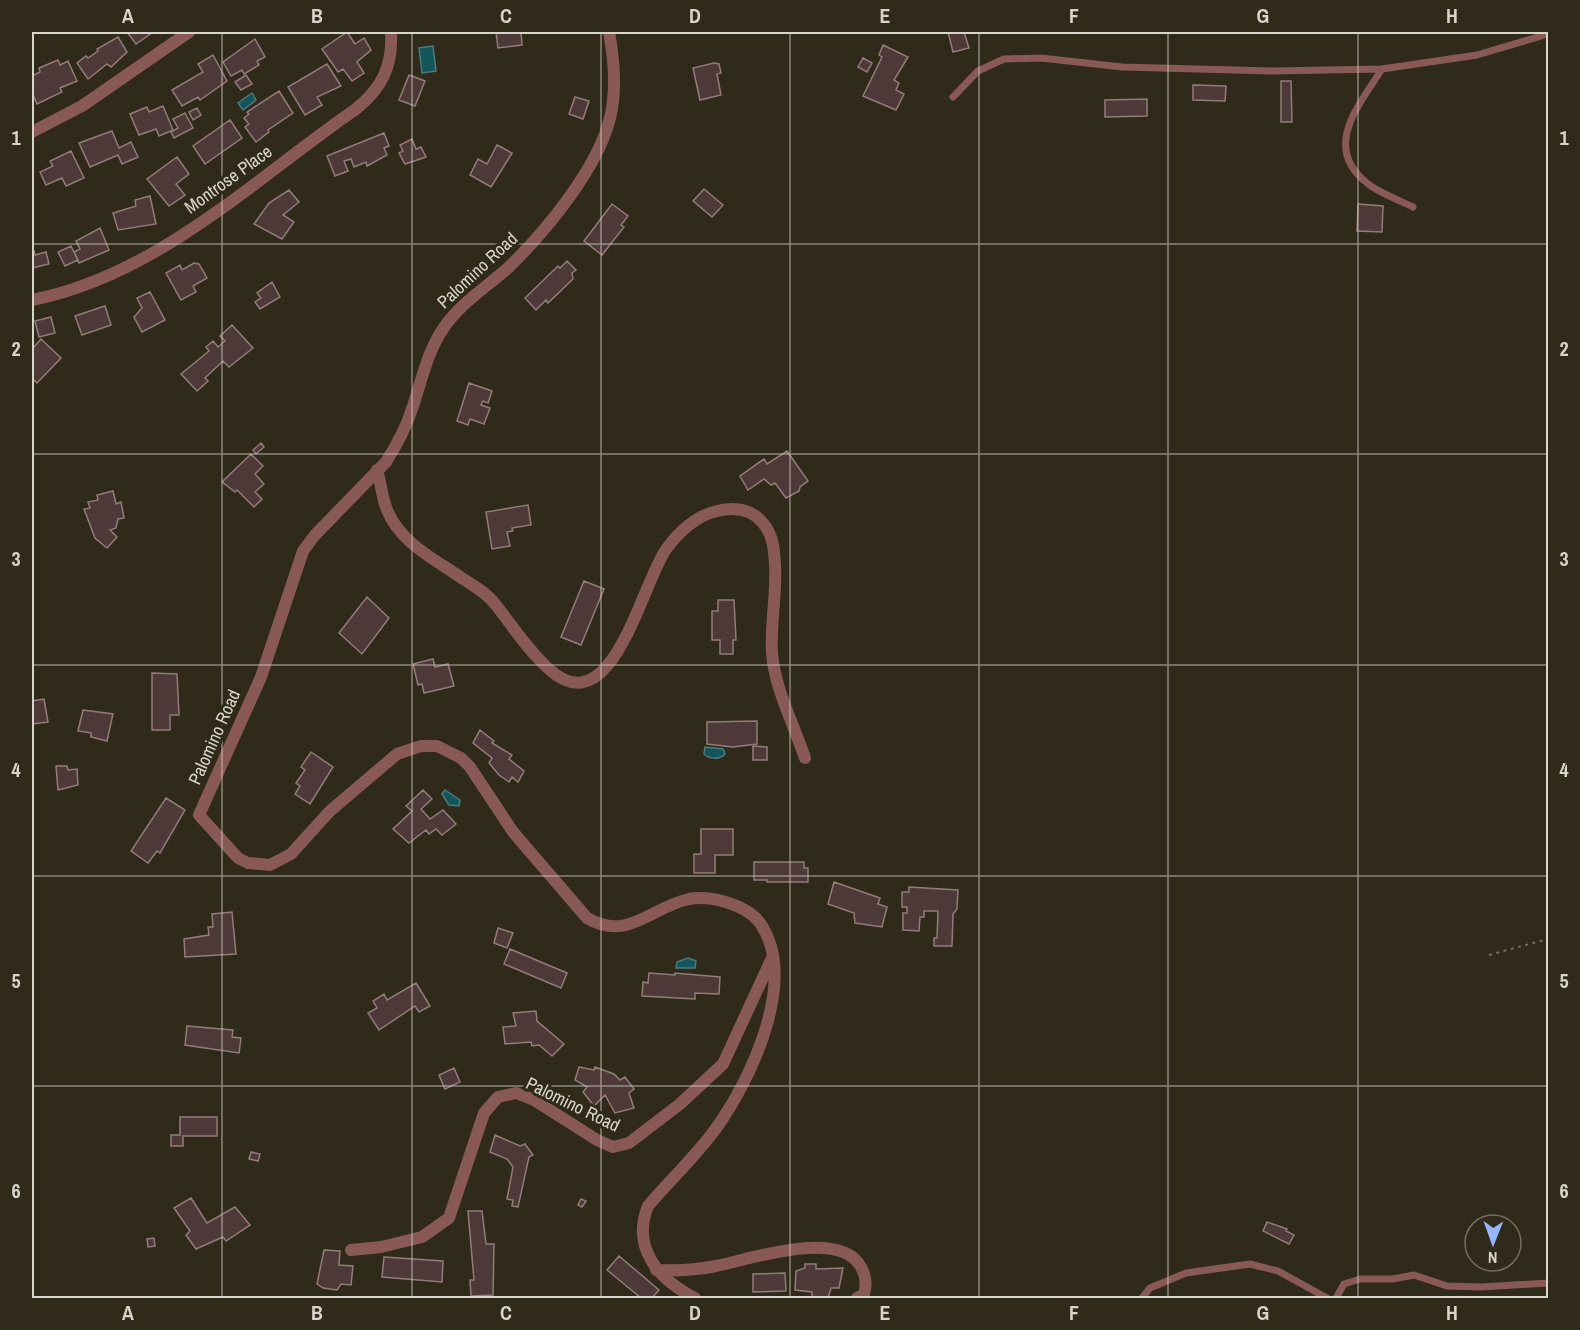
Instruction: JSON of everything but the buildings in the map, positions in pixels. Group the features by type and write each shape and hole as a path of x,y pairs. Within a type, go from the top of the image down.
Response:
{"street":[{"path":"32,132 82,106 189,32"},
{"name":"Montrose Place","path":"32,300 87,286 126,269 212,214 356,109 372,96 383,81 389,64 391,32"},
{"name":"Palomino Road","path":"609,32 613,93 610,117 604,135 572,196 547,227 510,265 453,315 443,328 436,339 407,424 392,452 303,551 261,677 199,815 238,858 248,863 270,865 291,854 330,811 396,754 422,746 437,747 461,758 470,767 513,832 587,918 599,925 623,927 690,899 716,901 745,909 757,918 763,927 772,956 775,985 770,1012 750,1071 718,1126 648,1206 644,1218 645,1246 656,1270 679,1290 695,1299"},
{"path":"377,471 387,510 406,540 492,599 550,671 569,682 591,680 608,668 623,641 653,571 666,549 688,525 711,513 731,508 748,511 762,522 773,540 776,580 772,654 777,677 805,758"},
{"name":"Palomino Road","path":"351,1250 381,1247 422,1237 449,1218 484,1113 498,1097 516,1093 534,1100 613,1147 629,1143 680,1104 723,1064 772,956"},
{"path":"656,1270 680,1271 773,1252 835,1248 849,1254 864,1273 867,1285 864,1294 857,1299"}],"lane":[{"path":"953,97 978,71 1004,59 1041,58 1122,67 1272,71 1383,69 1477,55 1548,34"},
{"path":"1383,69 1347,125 1344,138 1347,154 1366,183 1413,207"},
{"path":"1142,1299 1150,1288 1186,1273 1250,1264 1278,1271 1328,1299"},
{"path":"1336,1299 1344,1284 1360,1279 1393,1280 1414,1275 1447,1286 1481,1287 1548,1283"}],"path":[{"path":"1490,955 1548,939"}],"water":[{"path":"433,46 436,71 422,73 419,48"},
{"path":"252,93 256,100 243,110 238,103"},
{"path":"705,747 723,749 725,754 717,758 709,757 704,754"},
{"path":"445,790 460,800 459,806 449,805 442,794"},
{"path":"688,958 696,961 695,968 676,968 677,962"}]}
